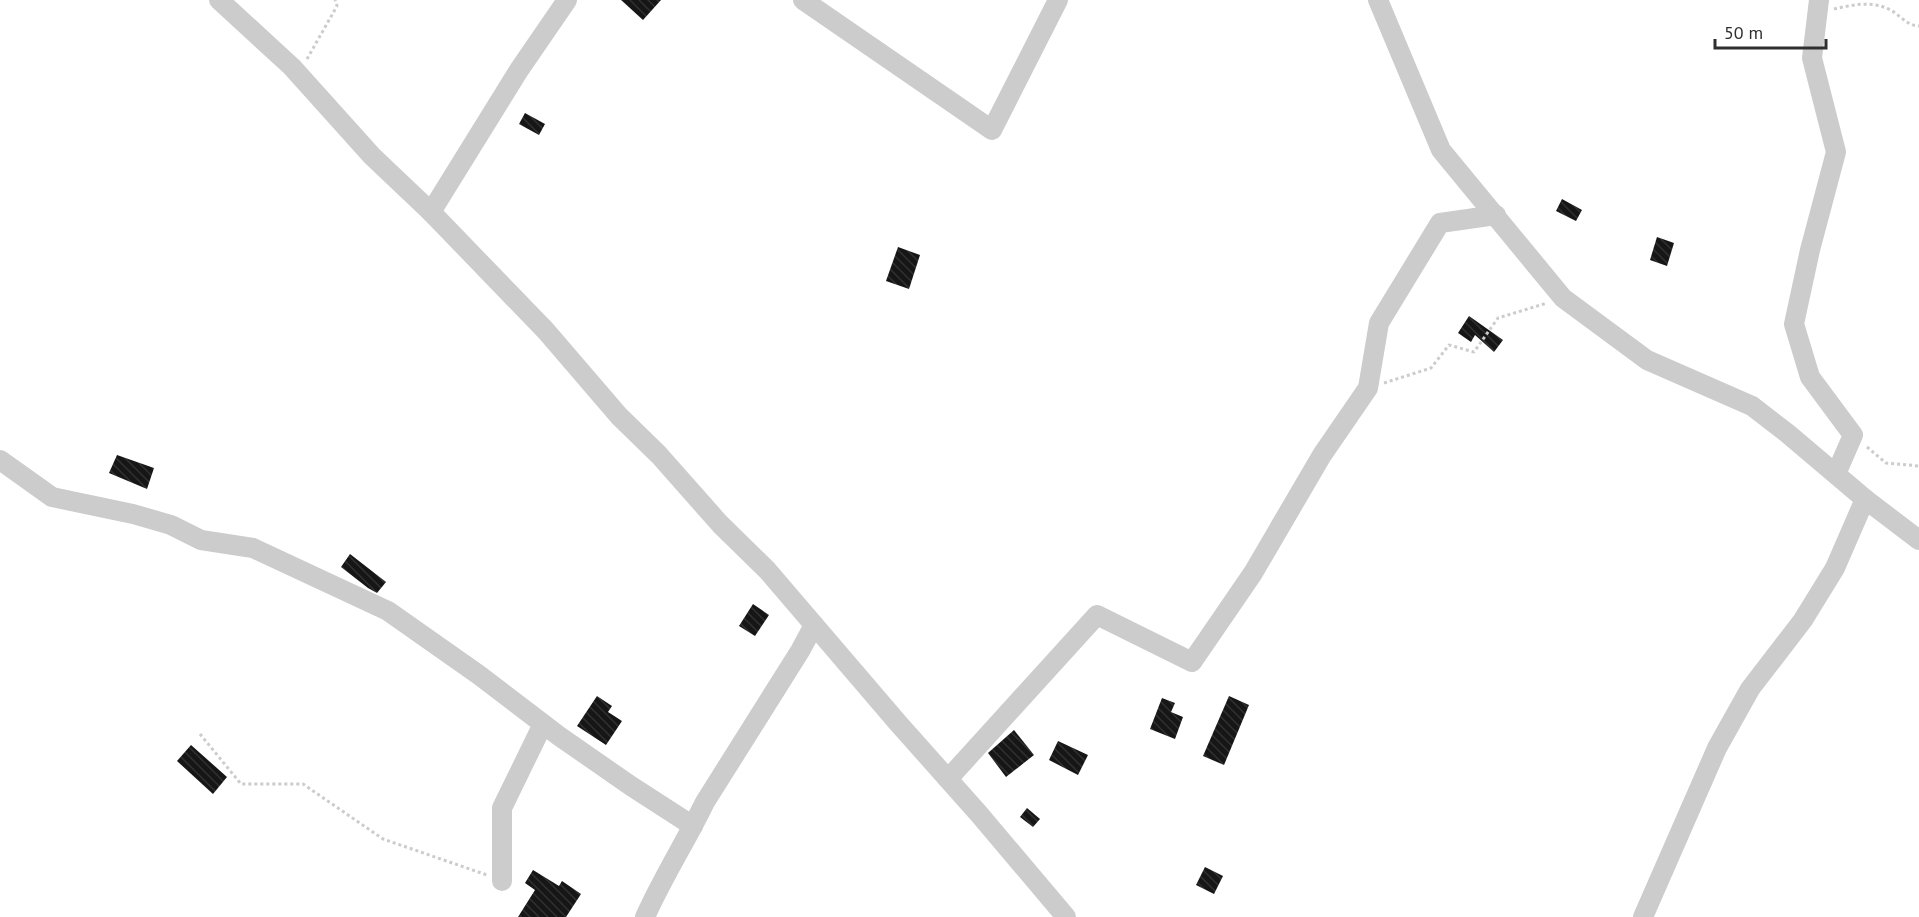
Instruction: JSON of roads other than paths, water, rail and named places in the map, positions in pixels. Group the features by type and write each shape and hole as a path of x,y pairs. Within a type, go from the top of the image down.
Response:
{"street":[{"path":"219,0 299,74 372,156 546,331 620,416 659,454 720,524 767,570 1066,917"},
{"path":"430,212 519,70 567,0"},
{"path":"803,0 992,130 1058,0"},
{"path":"1378,0 1441,150 1563,298 1647,360 1752,406 1865,500 1919,540"},
{"path":"1819,7 1812,58 1836,152 1810,250 1794,324 1810,377 1853,435 1836,474"},
{"path":"948,779 1097,615 1192,662 1253,573 1322,455 1368,388 1378,323 1440,223 1496,215"},
{"path":"0,460 52,497 133,514 171,525 201,540 254,548 388,611 479,675 543,724 693,826"},
{"path":"1643,917 1718,748 1750,689 1803,620 1835,568 1865,500"},
{"path":"645,917 660,884 705,802 814,625"},
{"path":"502,880 502,808 543,724"}]}
